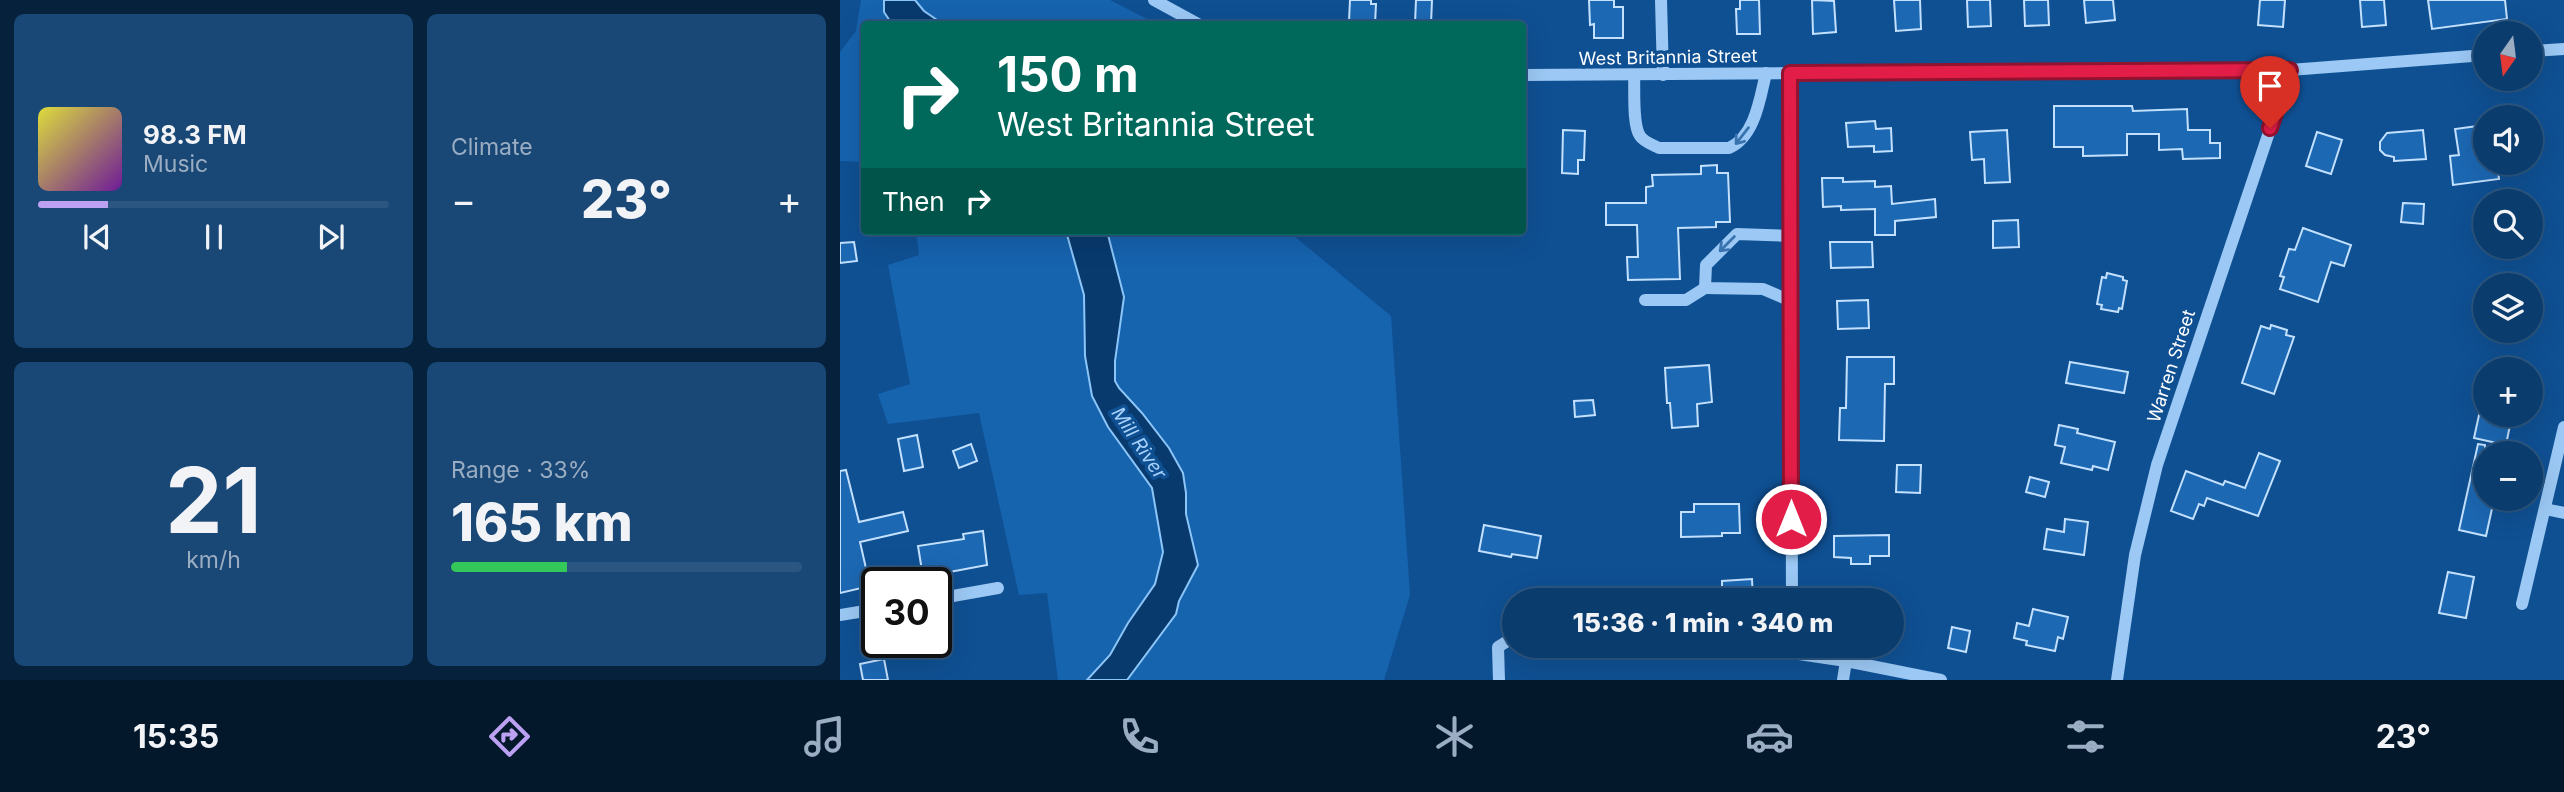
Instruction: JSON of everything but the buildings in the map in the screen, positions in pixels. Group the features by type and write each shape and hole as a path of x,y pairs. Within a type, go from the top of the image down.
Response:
{"street":[{"path":"1154,0 1192,21"},
{"path":"1175,13 1182,0"},
{"path":"1661,0 1663,75"},
{"path":"2543,50 2564,48"},
{"name":"West Britannia Street","path":"1526,75 2290,70 2473,56"},
{"name":"Warren Street","path":"2117,680 2135,555 2154,478 2172,416 2290,70"},
{"path":"1634,75 1636,121 1640,135 1659,148 1728,148 1737,144 1746,132 1758,108 1766,73"},
{"path":"1790,73 1791,588"},
{"path":"1705,288 1706,265 1737,234 1791,236"},
{"path":"1645,300 1686,300 1705,288 1763,289 1791,301"},
{"path":"2522,604 2564,427"},
{"path":"2545,509 2564,513"},
{"path":"952,596 998,588"},
{"path":"840,615 861,612"},
{"path":"1499,680 1498,647 1502,644"},
{"path":"1832,658 1941,680"},
{"path":"1843,680 1846,661"}],"shaded area":[{"path":"861,0 1110,0 1151,21 861,21 861,162 840,161 840,52 856,31"},
{"path":"916,235 1293,235 1391,316 1410,595 1384,680 1058,680 1047,593 1019,595 979,413 888,424 878,394 910,384 888,265 919,255"}],"water":[{"path":"884,0 915,0 924,11 939,21 890,21 884,12"},
{"name":"Mill River","path":"1067,235 1108,235 1124,297 1115,361 1115,381 1169,448 1183,473 1186,514 1198,565 1179,601 1176,614 1127,680 1087,680 1110,655 1155,584 1163,552 1152,488 1108,427 1092,396 1085,356 1084,295"}],"route":[{"path":"1791,519 1790,73 2290,70 2270,128"}]}
